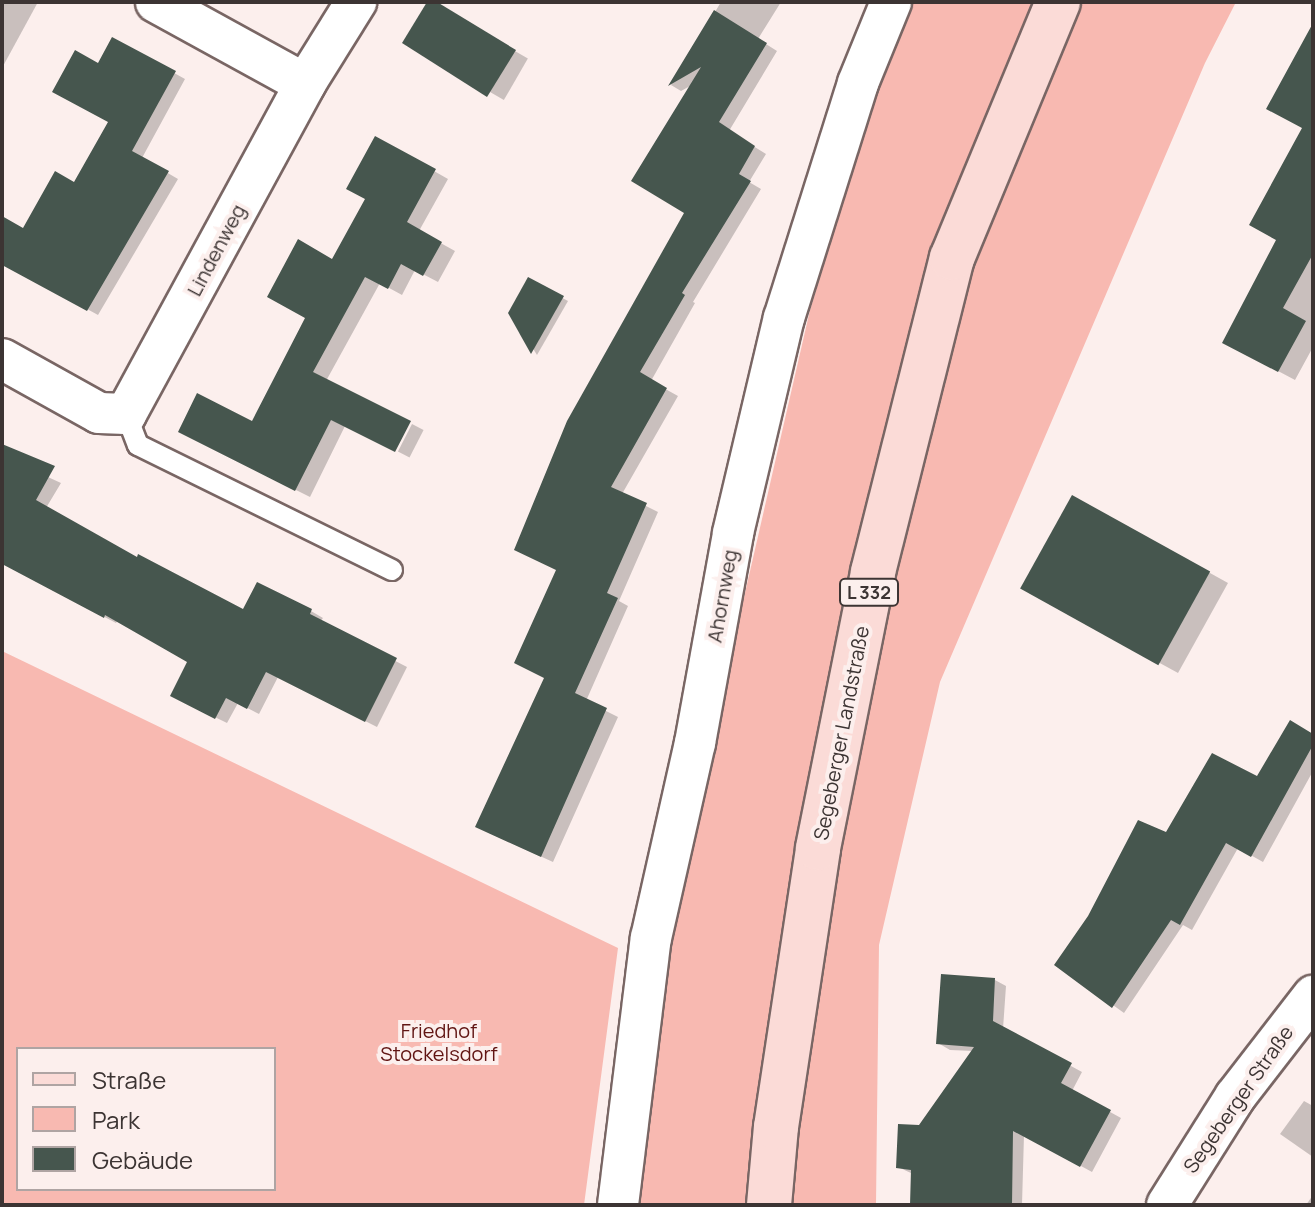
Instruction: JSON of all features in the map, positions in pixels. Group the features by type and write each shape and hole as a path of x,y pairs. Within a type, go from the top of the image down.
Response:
{"main road":[{"name":"Segeberger Landstraße","path":"769,1205 776,1127 818,848 873,572 952,258 1058,2"}],"street":[{"path":"156,2 305,84"},
{"name":"Lindenweg","path":"126,414 305,84 356,2"},
{"name":"Ahornweg","path":"618,1205 651,938 695,743 733,533 784,318 858,83 891,2"},
{"path":"2,359 99,413 126,414"},
{"name":"Segeberger Straße","path":"1167,1205 1235,1097 1313,996"}],"lane":[{"path":"126,414 138,445 392,570"}],"green space":[{"path":"911,2 1236,2 1205,63 940,682 879,945 876,1205 629,1205 665,941 810,310 879,84"},
{"name":"Friedhof Stockelsdorf","path":"2,651 618,948 584,1205 2,1205"}],"building":[{"path":"427,2 437,2 516,50 487,97 402,43"},
{"path":"714,10 767,43 719,122 755,146 739,174 751,181 682,293 685,295 640,372 667,388 611,487 647,503 607,593 618,598 575,693 607,708 541,857 475,827 544,678 514,663 556,570 514,550 567,421 684,213 631,181 701,67 668,86"},
{"path":"1313,23 1313,254 1283,308 1306,321 1278,372 1222,343 1276,240 1249,225 1302,128 1266,109"},
{"path":"112,37 176,71 132,151 169,171 87,311 2,265 2,216 23,228 55,171 74,182 108,122 52,92 75,50 98,63"},
{"path":"375,136 436,169 407,222 442,242 423,276 401,264 388,289 365,277 313,372 411,421 395,452 331,420 295,491 178,432 197,393 252,421 305,318 267,297 298,239 332,259 365,199 346,189"},
{"path":"528,277 564,296 531,354 508,313"},
{"path":"2,444 55,466 36,500 137,557 138,554 243,609 257,582 312,609 310,614 397,658 365,722 266,672 247,709 226,698 215,719 170,696 187,662 105,615 104,618 2,564"},
{"path":"1072,495 1210,572 1158,665 1020,589"},
{"path":"1290,720 1313,734 1313,745 1251,857 1226,843 1180,925 1171,920 1112,1008 1054,965 1088,916 1138,820 1166,832 1212,753 1257,776"},
{"path":"941,974 995,978 993,1021 1072,1063 1061,1083 1111,1110 1080,1167 1013,1131 1012,1205 910,1205 911,1170 896,1168 898,1124 919,1125 974,1047 936,1044"}]}
